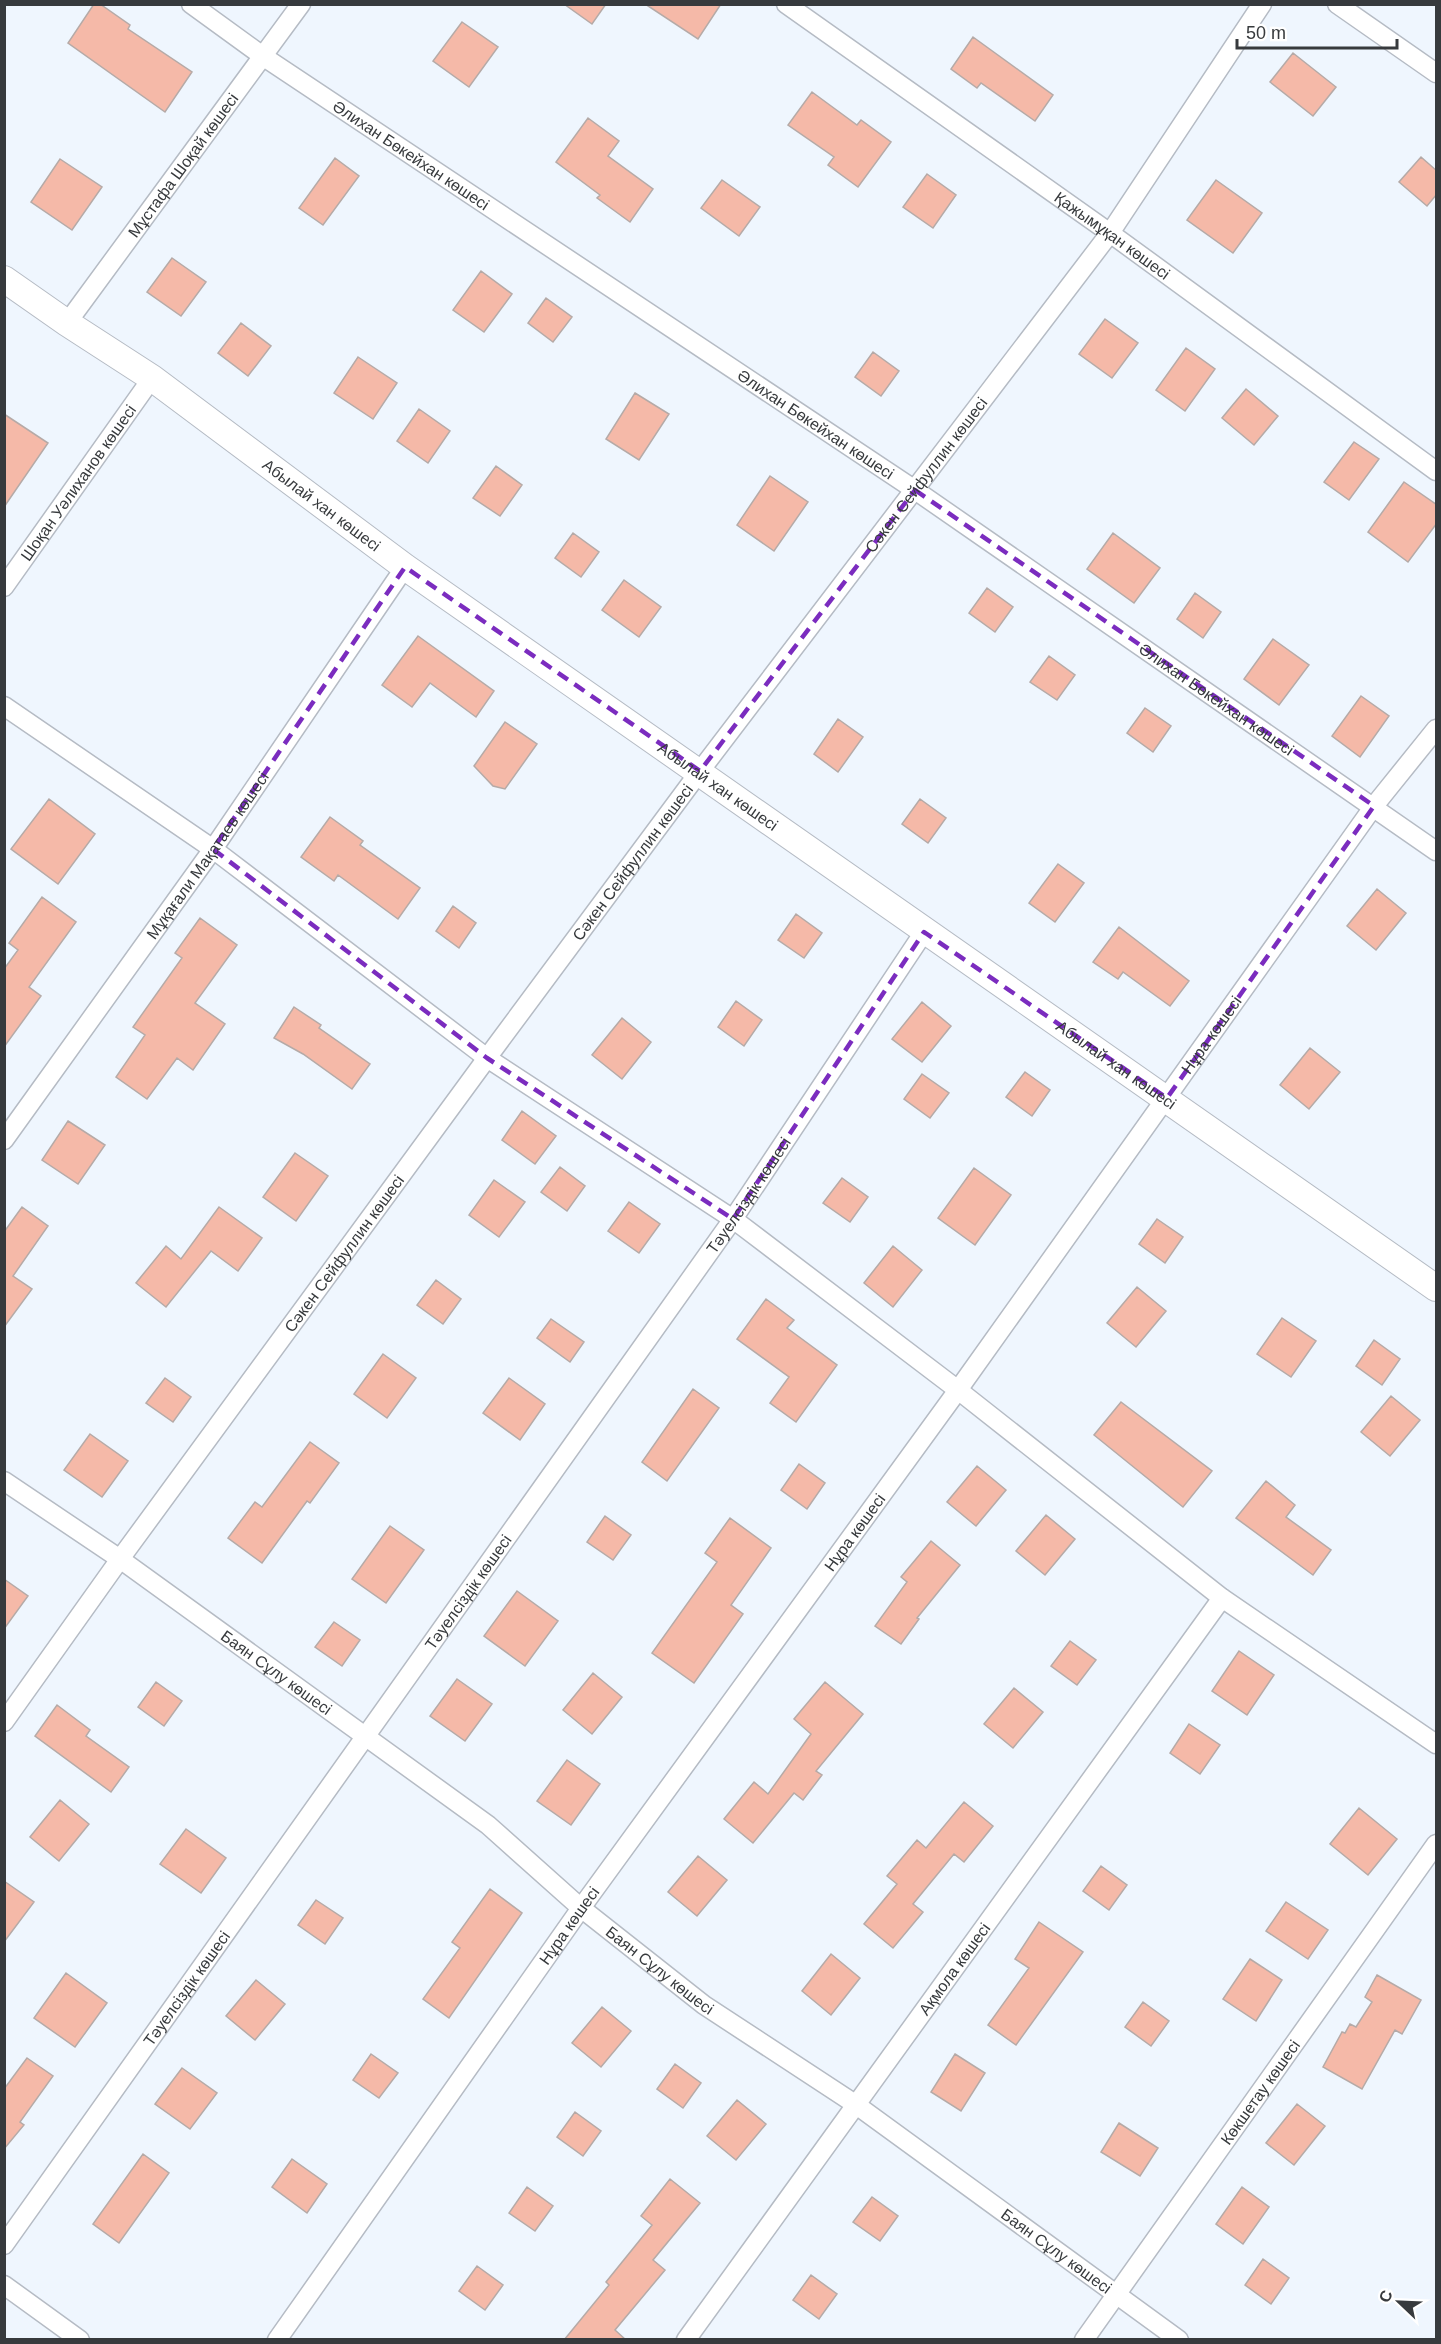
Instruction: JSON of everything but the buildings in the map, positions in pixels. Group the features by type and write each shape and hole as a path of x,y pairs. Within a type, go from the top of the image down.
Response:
{"street":[{"name":"Әлихан Бөкейхан көшесі","path":"191,4 264,57 915,490 1437,851"},
{"name":"Мұстафа Шоқай көшесі","path":"67,323 301,4"},
{"name":"Қажымұқан көшесі","path":"786,4 1110,233 1437,471"},
{"name":"Сәкен Сейфуллин көшесі","path":"4,1722 120,1559 700,771 1110,233 1262,4"},
{"path":"1337,4 1437,73"},
{"name":"Абылай хан көшесі","path":"4,279 152,378 405,567 700,771 924,932 1167,1098 1437,1288"},
{"name":"Шоқан Уәлиханов көшесі","path":"4,587 152,378"},
{"name":"Мұқағали Мақатаев көшесі","path":"4,1140 213,849 405,567"},
{"path":"4,706 213,849 487,1058 733,1219 958,1390 1222,1598 1437,1744"},
{"name":"Нұра көшесі","path":"277,2340 581,1908 958,1390 1374,806 1437,729"},
{"name":"Тәуелсіздік көшесі","path":"4,2245 363,1736 733,1219 924,932"},
{"name":"Баян Сұлу көшесі","path":"4,1481 120,1559 488,1825 581,1908 704,2005 855,2104 1179,2340"},
{"name":"Ақмола көшесі","path":"686,2340 1222,1598"},
{"name":"Көкшетау көшесі","path":"1084,2340 1437,1844"},
{"path":"4,2285 80,2340"}],"highlighted area":[{"path":"915,490 1374,806 1167,1098 924,932 733,1219 487,1058 213,849 405,567 700,771"}]}
